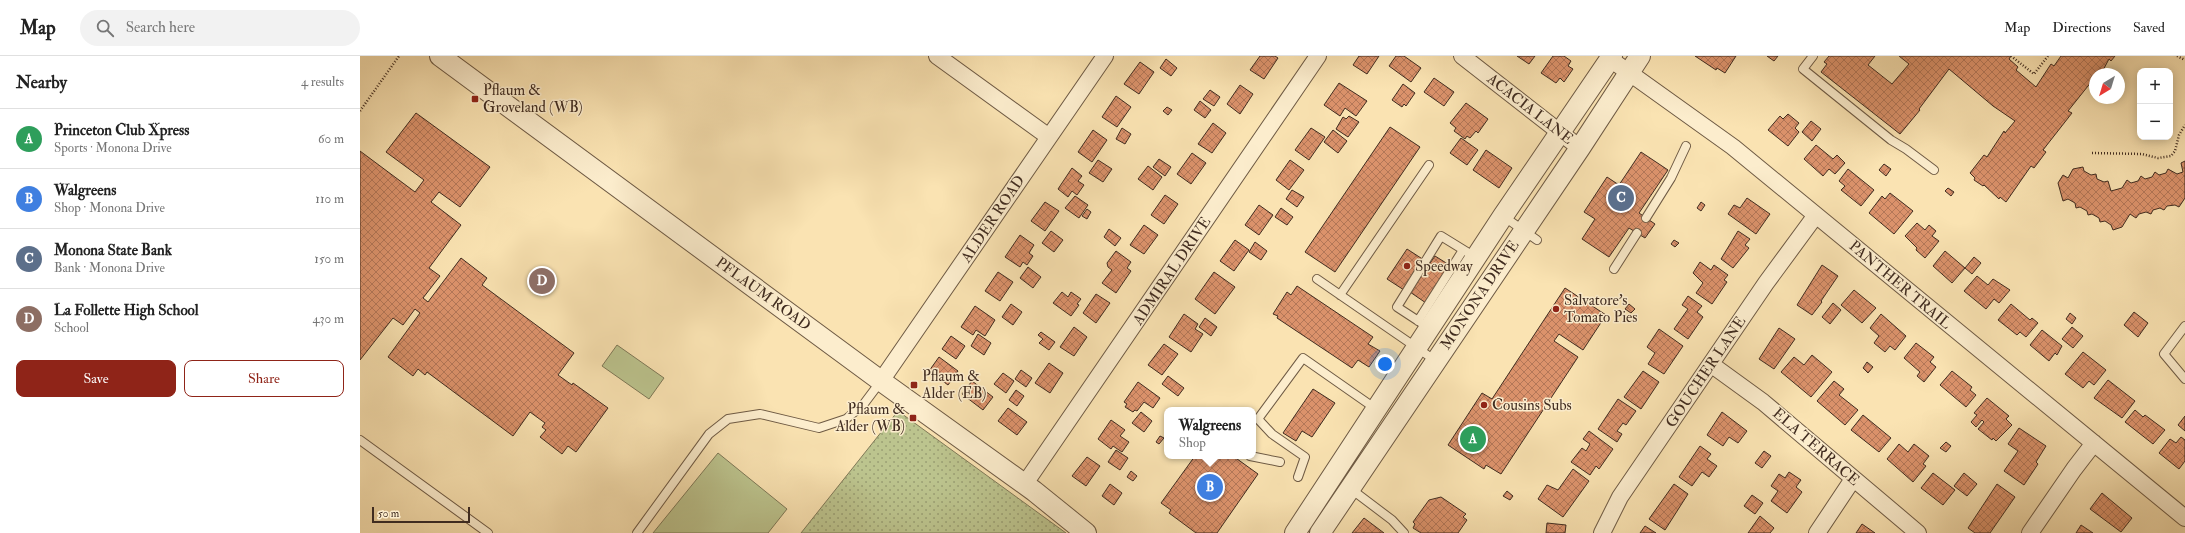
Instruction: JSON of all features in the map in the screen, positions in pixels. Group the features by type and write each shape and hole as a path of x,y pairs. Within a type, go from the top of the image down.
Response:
{"street":[{"name":"PFLAUM ROAD","path":"440,56 1024,485 1086,533"},
{"path":"937,56 1049,137"},
{"name":"ALDER ROAD","path":"881,381 1105,56"},
{"name":"ADMIRAL DRIVE","path":"1024,485 1318,56"},
{"name":"ACACIA LANE","path":"1462,56 1580,148"},
{"name":"MONONA DRIVE","path":"1295,533 1417,348 1424,325 1469,254 1503,216 1611,57"},
{"name":"PANTHER TRAIL","path":"1611,57 1635,64 1733,147 2185,518"},
{"name":"MONONA DRIVE","path":"1320,533 1436,361 1530,235 1580,148 1635,64"},
{"name":"GOUCHER LANE","path":"1602,533 1620,497 1712,365 1766,283 1816,215"},
{"name":"ELA TERRACE","path":"1712,365 1763,402 1918,533"},
{"path":"2030,533 2074,469 2094,443"},
{"path":"1817,533 1853,479"}],"lane":[{"path":"1813,56 1803,69 1891,140 1906,149 1934,170"},
{"path":"1646,218 1671,178 1686,146"},
{"path":"1340,295 1429,164"},
{"path":"1503,216 1530,235"},
{"path":"1614,269 1636,233"},
{"path":"1424,325 1397,307 1441,236 1469,254"},
{"path":"1317,279 1436,361"},
{"path":"2185,326 2164,354 2185,378"},
{"path":"1298,477 1305,457 1272,434 1258,419 1303,358 1377,410"},
{"path":"637,533 709,434 728,419 760,414 819,428 846,419 863,405 881,381"},
{"path":"360,440 488,533"},
{"path":"1256,457 1280,462"},
{"path":"1350,488 1386,516 1404,533"}],"path":[{"path":"360,111 399,56"},
{"path":"2011,56 2034,74 2048,56"},
{"path":"2177,56 2185,60"},
{"path":"2092,153 2142,154 2158,158 2171,156 2175,151 2179,135 2185,125"}],"green space":[{"path":"617,345 664,378 649,399 602,366"},
{"path":"898,411 1066,533 801,533"},
{"path":"718,453 787,509 768,533 653,533"}],"building":[{"path":"1260,56 1275,56 1278,58 1264,79 1250,70"},
{"path":"1359,56 1379,56 1367,74 1353,65"},
{"path":"1396,56 1404,56 1421,68 1411,82 1389,66"},
{"path":"1517,56 1535,56 1529,64"},
{"path":"1553,56 1564,56 1571,61 1568,66 1573,69 1564,82 1560,78 1556,83 1541,73"},
{"path":"1695,56 1736,56 1725,73 1717,68 1716,70"},
{"path":"1767,56 1778,56 1774,61"},
{"path":"1829,56 1875,56 1868,65 1892,84 1909,64 1899,56 2011,56 2009,59 2018,67 2016,70 2036,87 2051,64 2054,66 2061,56 2115,56 2111,61 2109,59 2104,68 2089,68 2089,85 2068,111 2072,113 2043,150 2046,152 2034,168 2031,166 2006,202 2000,197 1999,199 1984,185 1983,186 1974,180 1975,178 1970,173 1984,155 1987,157 2004,131 2005,133 2015,121 1993,106 1949,69 1919,109 1920,110 1900,134 1821,72 1827,64 1824,62"},
{"path":"1166,59 1177,68 1171,76 1160,68"},
{"path":"1140,62 1154,72 1139,94 1124,84"},
{"path":"1434,78 1454,92 1444,106 1424,92"},
{"path":"1339,83 1367,101 1356,116 1345,108 1340,116 1324,105"},
{"path":"1403,84 1415,93 1406,106 1404,104 1402,107 1392,100"},
{"path":"1240,85 1253,94 1240,114 1227,104"},
{"path":"1210,90 1220,97 1214,106 1203,99"},
{"path":"1116,96 1131,107 1117,127 1102,117"},
{"path":"1200,101 1211,110 1205,118 1194,110"},
{"path":"1466,103 1488,119 1478,133 1476,131 1470,138 1467,136 1465,139 1454,131 1456,128 1450,123"},
{"path":"1167,107 1172,110 1168,115 1163,111"},
{"path":"416,113 490,167 460,207 439,192 431,202 461,225 429,268 440,276 423,298 428,302 461,258 487,278 482,285 574,353 558,375 572,385 573,383 608,408 576,452 568,446 562,454 540,437 546,430 542,427 545,423 530,412 513,436 427,372 425,375 418,369 413,376 388,357 420,313 415,309 403,325 393,318 360,360 360,151 415,192 424,180 386,152"},
{"path":"1788,114 1799,123 1795,128 1799,132 1788,146 1768,130 1780,116 1783,119"},
{"path":"1349,116 1359,122 1348,137 1336,129 1343,117 1346,119"},
{"path":"1811,121 1821,129 1812,141 1802,132"},
{"path":"1213,123 1226,133 1212,153 1198,144"},
{"path":"1390,127 1420,147 1335,272 1305,252"},
{"path":"1122,128 1131,134 1125,144 1116,139"},
{"path":"1311,128 1325,137 1309,160 1295,150"},
{"path":"1093,130 1107,140 1092,162 1078,152"},
{"path":"1333,130 1347,141 1338,153 1324,142"},
{"path":"1461,138 1478,150 1467,165 1450,153"},
{"path":"1816,145 1833,159 1837,155 1845,163 1835,174 1829,169 1823,176 1804,159"},
{"path":"1486,150 1512,168 1499,188 1473,170"},
{"path":"1641,152 1668,170 1639,213 1655,224 1645,238 1629,228 1609,257 1582,239 1595,219 1584,212 1607,177 1619,185"},
{"path":"1192,153 1206,163 1191,184 1177,174"},
{"path":"1159,159 1171,167 1165,176 1153,167"},
{"path":"1098,160 1112,169 1103,182 1089,173"},
{"path":"1290,160 1304,170 1289,190 1276,180"},
{"path":"2185,161 2185,198 2179,207 2175,205 2167,206 2164,210 2160,208 2153,210 2151,214 2146,212 2139,214 2136,218 2130,214 2122,227 2113,230 2111,225 2105,221 2100,222 2099,218 2092,214 2088,215 2087,211 2080,207 2076,208 2075,203 2068,199 2063,201 2058,183 2063,175 2068,178 2073,169 2083,167 2084,171 2091,175 2096,174 2097,179 2104,182 2108,181 2111,191 2122,188 2127,180 2131,183 2138,181 2141,176 2145,179 2152,177 2155,172 2159,175 2166,173 2168,169 2177,174 2183,172 2181,163"},
{"path":"1884,164 1891,169 1886,176 1879,170"},
{"path":"1148,166 1162,177 1153,190 1138,179"},
{"path":"1072,168 1082,176 1078,181 1084,185 1077,195 1072,191 1068,197 1058,189"},
{"path":"1848,169 1874,190 1861,206 1841,190 1845,186 1839,181"},
{"path":"1948,188 1954,192 1951,196 1945,191"},
{"path":"1292,190 1304,197 1297,207 1286,199"},
{"path":"1890,193 1913,211 1894,234 1869,213 1882,196 1885,199"},
{"path":"1165,195 1178,204 1164,224 1151,215"},
{"path":"1075,196 1088,205 1079,218 1065,208"},
{"path":"1747,198 1770,214 1756,234 1728,214 1734,205 1740,208"},
{"path":"1045,202 1059,211 1045,231 1031,221"},
{"path":"1701,202 1705,205 1701,211 1697,208"},
{"path":"1259,205 1273,215 1259,235 1245,225"},
{"path":"1281,208 1293,217 1287,225 1275,217"},
{"path":"1087,209 1091,212 1087,219 1082,216"},
{"path":"1917,223 1925,230 1929,225 1936,231 1932,236 1939,241 1925,258 1916,250 1917,248 1905,236"},
{"path":"1144,225 1158,235 1144,254 1130,245"},
{"path":"1109,229 1121,238 1115,246 1104,237"},
{"path":"1051,231 1063,240 1054,252 1042,243"},
{"path":"1738,231 1750,239 1745,245 1749,248 1733,268 1721,259"},
{"path":"1020,235 1034,245 1029,253 1033,256 1027,265 1023,262 1020,267 1005,257"},
{"path":"1235,240 1249,250 1234,271 1220,261"},
{"path":"1674,240 1679,243 1675,247 1671,244"},
{"path":"1255,242 1267,251 1261,260 1249,252"},
{"path":"1407,249 1424,260 1404,290 1387,279"},
{"path":"1116,251 1131,262 1127,268 1131,271 1116,293 1102,283 1112,270 1108,267 1107,263"},
{"path":"1945,251 1965,268 1952,283 1933,266"},
{"path":"1435,256 1451,266 1426,303 1410,292"},
{"path":"1974,257 1981,263 1972,274 1965,268"},
{"path":"1700,262 1711,270 1714,265 1728,275 1724,280 1727,282 1712,304 1696,293 1703,283 1693,273"},
{"path":"1822,265 1838,276 1812,315 1797,305"},
{"path":"1028,267 1041,277 1033,288 1020,278"},
{"path":"998,272 1013,282 1000,301 985,291"},
{"path":"1214,272 1235,287 1215,314 1195,299"},
{"path":"1977,276 1988,285 1993,279 2010,290 1999,303 1994,299 1986,309 1964,291"},
{"path":"1297,286 1373,337 1368,344 1380,351 1369,367 1358,360 1352,368 1273,314 1287,292 1291,295"},
{"path":"1565,288 1606,315 1583,350 1559,334 1554,341 1578,357 1501,474 1486,465 1484,469 1448,445 1482,393 1492,399"},
{"path":"1854,290 1876,308 1862,323 1841,305"},
{"path":"1062,292 1068,297 1071,292 1081,299 1077,304 1079,305 1071,316 1053,303"},
{"path":"1096,294 1110,303 1096,323 1083,313"},
{"path":"1688,296 1702,306 1697,312 1703,317 1688,339 1674,329 1688,309 1682,305"},
{"path":"1833,303 1841,310 1830,324 1822,317"},
{"path":"1011,304 1022,312 1013,325 1002,317"},
{"path":"1629,304 1635,309 1631,313 1625,309"},
{"path":"2011,304 2030,320 2032,318 2038,323 2026,337 2020,332 2017,335 1998,320"},
{"path":"975,306 995,320 985,336 976,330 973,335 961,327"},
{"path":"2134,312 2148,323 2138,337 2124,325"},
{"path":"2070,313 2076,318 2072,324 2066,319"},
{"path":"1184,314 1198,324 1195,329 1203,334 1191,352 1169,337"},
{"path":"1881,314 1906,336 1895,350 1890,346 1885,352 1874,343 1879,336 1870,328"},
{"path":"1205,318 1217,327 1211,336 1199,327"},
{"path":"1074,327 1087,337 1074,356 1060,347"},
{"path":"2072,327 2083,336 2073,348 2062,339"},
{"path":"1779,328 1795,339 1774,369 1759,359"},
{"path":"1659,329 1683,346 1664,374 1648,364 1655,353 1647,347"},
{"path":"2042,330 2062,346 2057,355 2055,353 2049,361 2030,345"},
{"path":"1041,332 1055,342 1049,350 1039,343 1043,339 1038,335"},
{"path":"978,334 991,343 984,355 971,346"},
{"path":"951,336 965,346 956,359 942,349"},
{"path":"1916,343 1934,357 1930,362 1936,367 1924,382 1917,376 1920,372 1904,358"},
{"path":"1164,344 1178,354 1162,375 1148,365"},
{"path":"2083,352 2106,370 2094,385 2089,381 2083,388 2065,374"},
{"path":"1812,355 1832,372 1811,397 1781,372 1794,357 1804,365"},
{"path":"939,357 958,371 948,385 929,371"},
{"path":"1867,362 1873,367 1868,373 1863,368"},
{"path":"1049,363 1063,373 1050,393 1035,383"},
{"path":"1021,370 1032,378 1026,387 1015,379"},
{"path":"1643,371 1659,382 1641,409 1624,397"},
{"path":"1952,371 1972,387 1970,390 1976,395 1966,407 1940,385"},
{"path":"1003,373 1014,381 1006,393 994,384"},
{"path":"1168,376 1184,388 1178,396 1162,384"},
{"path":"2108,380 2135,401 2122,418 2094,398"},
{"path":"972,381 993,397 983,410 962,394"},
{"path":"1834,381 1844,389 1839,395 1858,410 1845,425 1817,401"},
{"path":"1138,382 1160,398 1153,408 1144,402 1137,411 1135,410 1133,412 1125,407 1127,404 1124,402"},
{"path":"1313,389 1335,403 1312,437 1302,431 1296,441 1283,433"},
{"path":"1016,390 1024,396 1017,406 1009,400"},
{"path":"1987,398 2009,416 2006,419 2012,425 1996,441 1993,438 1992,440 1978,429 1984,422 1982,420 1976,427 1971,422 1977,415 1974,413"},
{"path":"1618,399 1636,411 1626,425 1623,423 1617,431 1622,434 1617,442 1598,429"},
{"path":"1008,408 1027,422 1017,435 998,421"},
{"path":"2135,410 2143,417 2145,415 2165,430 2153,444 2125,422"},
{"path":"1141,412 1152,421 1144,432 1132,423"},
{"path":"1722,412 1747,431 1738,443 1729,437 1723,446 1707,435"},
{"path":"1863,415 1891,438 1879,452 1851,430"},
{"path":"2185,416 2185,431 2178,425"},
{"path":"1111,420 1125,430 1120,436 1129,442 1122,452 1113,446 1111,449 1098,439"},
{"path":"2019,428 2046,446 2036,462 2038,464 2024,485 2004,471 2018,451 2008,444"},
{"path":"1589,431 1613,449 1599,469 1596,466 1590,475 1571,462 1582,448 1586,451 1590,444 1583,439"},
{"path":"1160,436 1164,438 1159,444 1156,442"},
{"path":"2181,437 2185,440 2185,461 2179,469 2159,453 2170,439 2176,443"},
{"path":"1946,442 1951,446 1946,452 1940,448"},
{"path":"1899,444 1908,452 1914,444 1929,456 1923,464 1926,466 1913,482 1887,459"},
{"path":"1700,446 1711,454 1707,459 1717,466 1709,477 1702,472 1692,486 1679,477"},
{"path":"1116,450 1128,458 1120,470 1108,462"},
{"path":"1764,451 1771,456 1762,468 1755,463"},
{"path":"1087,457 1100,466 1086,486 1072,476"},
{"path":"1193,459 1237,459 1258,474 1217,533 1196,533 1169,513 1171,510 1161,503"},
{"path":"1573,469 1589,481 1563,517 1538,499 1547,485 1558,490"},
{"path":"1131,471 1137,476 1133,481 1127,477"},
{"path":"1789,472 1801,480 1796,487 1802,492 1787,513 1771,501 1778,491 1771,486 1779,474 1785,478"},
{"path":"1933,473 1955,490 1943,505 1921,488"},
{"path":"1964,473 1977,484 1967,496 1954,486"},
{"path":"1110,484 1122,493 1114,505 1102,496"},
{"path":"1674,484 1688,494 1665,530 1649,519"},
{"path":"1997,484 2015,497 1990,533 1975,533 1968,528"},
{"path":"1507,491 1513,496 1510,500 1503,496"},
{"path":"2102,493 2132,518 2121,532 2090,509"},
{"path":"1752,495 1763,503 1755,514 1744,506"},
{"path":"1441,497 1466,514 1463,517 1467,520 1458,533 1421,533 1413,528 1415,524 1413,522 1429,500"},
{"path":"1760,516 1774,528 1770,533 1748,533"},
{"path":"1364,518 1384,533 1352,533"},
{"path":"1547,523 1566,525 1565,533 1546,533"},
{"path":"1862,524 1875,533 1856,533"},
{"path":"2081,525 2093,533 2076,533"},
{"path":"1645,526 1656,533 1640,533"}],"place":[{"name":"Pflaum & Groveland (WB)","path":"475,99"},
{"name":"Monona State Bank","path":"1621,198"},
{"name":"Speedway","path":"1407,266"},
{"name":"La Follette High School","path":"542,281"},
{"name":"Salvatore's Tomato Pies","path":"1556,309"},
{"name":"Pflaum & Alder (EB)","path":"914,385"},
{"name":"Cousins Subs","path":"1484,405"},
{"name":"Pflaum & Alder (WB)","path":"913,418"},
{"name":"Princeton Club Xpress","path":"1473,439"},
{"name":"Walgreens","path":"1210,487"}]}
